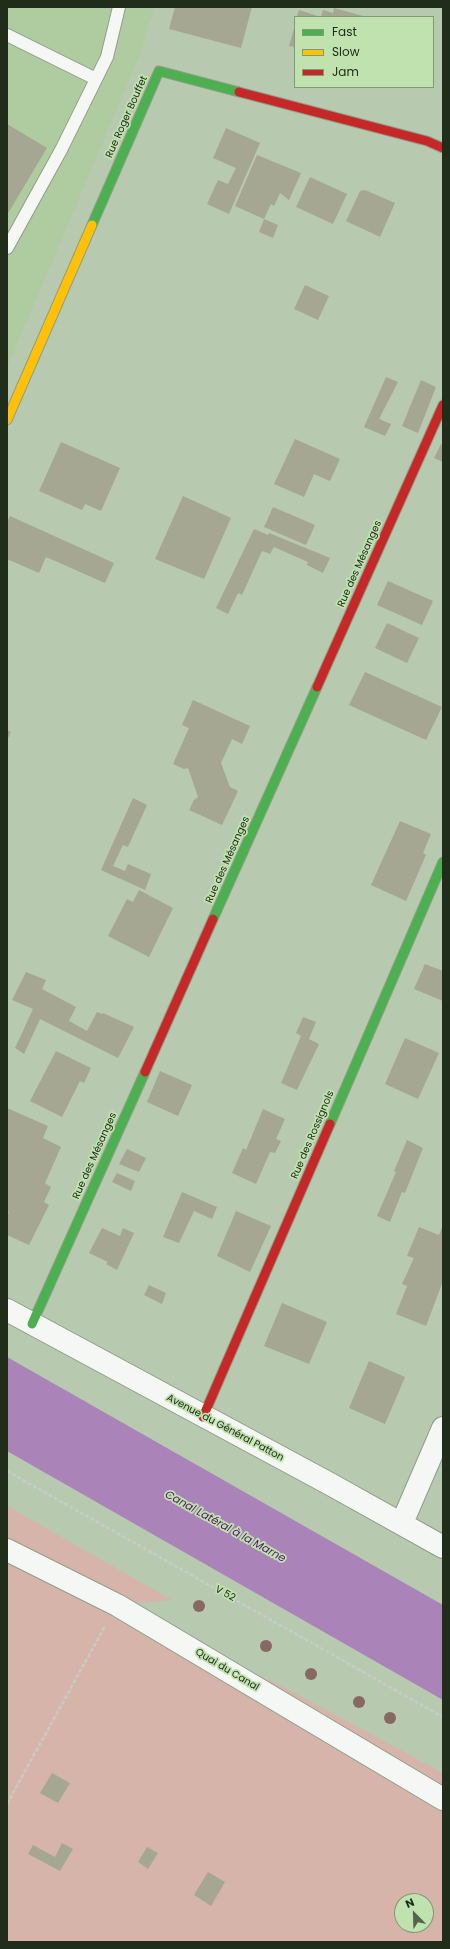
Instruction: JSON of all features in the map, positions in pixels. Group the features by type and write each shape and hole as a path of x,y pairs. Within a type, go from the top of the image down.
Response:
{"street":[{"name":"Rue Roger Bouffet","path":"7,420 159,71 427,141 443,148"},
{"name":"Rue des Mésanges","path":"32,1324 443,405"},
{"name":"Rue des Rossignols","path":"203,1417 443,862"},
{"name":"Avenue du Général Patton","path":"7,1310 402,1523 443,1547"},
{"path":"402,1523 443,1428"},
{"name":"Quai du Canal","path":"7,1550 117,1605 443,1799"}],"lane":[{"path":"7,248 61,150 107,56 120,7"},
{"path":"7,35 96,78"}],"path":[{"name":"V 52","path":"7,1471 443,1717"},
{"path":"7,1804 117,1605"}],"shaded area":[{"path":"7,7 154,7 141,52 7,368"},
{"path":"7,1506 172,1600 118,1605 291,1691 443,1773 443,1942 7,1942"}],"water":[{"name":"Canal Latéral à la Marne","path":"7,1357 443,1605 443,1700 7,1451"}],"building":[{"path":"175,7 252,7 241,48 169,29"},
{"path":"334,8 363,16 321,16 323,10 333,13"},
{"path":"299,10 318,16 297,16"},
{"path":"294,28 294,47 289,46"},
{"path":"7,124 47,148 7,215"},
{"path":"226,128 260,143 229,214 207,204 218,180 228,184 236,168 213,158"},
{"path":"257,155 301,173 289,200 280,193 274,206 271,204 264,219 235,206"},
{"path":"310,177 347,194 333,224 296,207"},
{"path":"365,190 395,203 380,237 346,221 360,191"},
{"path":"264,219 278,225 273,238 259,232"},
{"path":"305,285 329,296 318,320 294,309"},
{"path":"386,377 398,382 379,419 391,424 385,436 364,427"},
{"path":"421,380 436,387 418,433 402,426"},
{"path":"295,439 340,459 330,481 314,474 304,497 274,484"},
{"path":"61,442 120,468 101,511 85,504 82,510 39,491"},
{"path":"441,444 443,445 443,462 434,458"},
{"path":"183,496 231,518 204,579 155,559"},
{"path":"273,507 315,525 306,545 264,527"},
{"path":"10,516 114,563 105,583 46,557 39,573 7,559 7,522"},
{"path":"254,529 268,535 269,533 330,558 323,573 307,565 308,562 274,547 270,554 262,551 242,595 238,593 228,614 216,608"},
{"path":"388,581 433,601 422,625 377,605"},
{"path":"387,623 419,638 407,663 375,648"},
{"path":"365,672 442,707 426,740 349,705"},
{"path":"193,700 250,726 242,744 232,739 221,763 230,787 238,791 222,825 189,810 194,800 198,797 188,768 184,769 173,764 189,728 182,725"},
{"path":"7,730 11,732 7,740"},
{"path":"133,798 147,805 128,847 123,845 113,866 125,871 128,864 151,874 145,890 101,870"},
{"path":"400,821 431,834 423,853 426,855 406,901 371,885"},
{"path":"139,890 173,908 149,957 108,936 127,899 133,902"},
{"path":"425,964 443,971 443,1001 414,989"},
{"path":"26,972 46,980 42,989 76,1007 69,1021 87,1031 97,1012 103,1013 134,1027 118,1058 40,1019 24,1054 15,1048 33,1009 12,1000"},
{"path":"303,1017 316,1022 309,1039 319,1044 297,1090 281,1083 301,1036 296,1033"},
{"path":"405,1038 439,1053 418,1099 385,1084"},
{"path":"56,1051 91,1068 84,1083 80,1081 62,1117 30,1101"},
{"path":"160,1071 192,1085 178,1116 147,1102"},
{"path":"7,1108 48,1126 43,1138 61,1147 45,1183 51,1187 44,1202 49,1205 29,1245 7,1235 7,1216 9,1212 7,1211"},
{"path":"263,1109 285,1119 276,1139 281,1141 275,1153 270,1152 256,1184 232,1173 243,1148 246,1150"},
{"path":"407,1140 423,1148 405,1193 402,1192 390,1222 377,1216 396,1172 394,1171"},
{"path":"127,1149 146,1158 139,1172 119,1164"},
{"path":"117,1173 135,1181 131,1191 112,1182"},
{"path":"182,1192 217,1207 212,1219 194,1211 179,1243 163,1237"},
{"path":"236,1211 271,1226 250,1272 217,1256"},
{"path":"443,1225 443,1281 426,1326 396,1314 407,1286 402,1284 414,1258 407,1256 419,1227 439,1235"},
{"path":"102,1228 120,1236 123,1228 134,1233 117,1270 106,1264 108,1262 89,1253"},
{"path":"149,1285 166,1293 162,1304 144,1295"},
{"path":"282,1303 327,1322 309,1364 264,1346"},
{"path":"369,1361 405,1377 385,1424 349,1408"},
{"path":"52,1773 70,1783 58,1803 40,1793"},
{"path":"62,1843 73,1849 60,1871 28,1854 33,1845 55,1857"},
{"path":"147,1847 158,1853 148,1869 138,1862"},
{"path":"208,1872 225,1882 211,1906 194,1895"}],"traffic: fast":[{"path":"92,225 159,71 239,92"},
{"path":"213,919 317,687"},
{"path":"330,1124 443,862"},
{"path":"32,1324 145,1072"}],"traffic: slow":[{"path":"7,420 92,225"}],"traffic: jam":[{"path":"239,92 427,141 443,148"},
{"path":"317,687 443,405"},
{"path":"145,1072 213,919"},
{"path":"203,1417 330,1124"}]}
